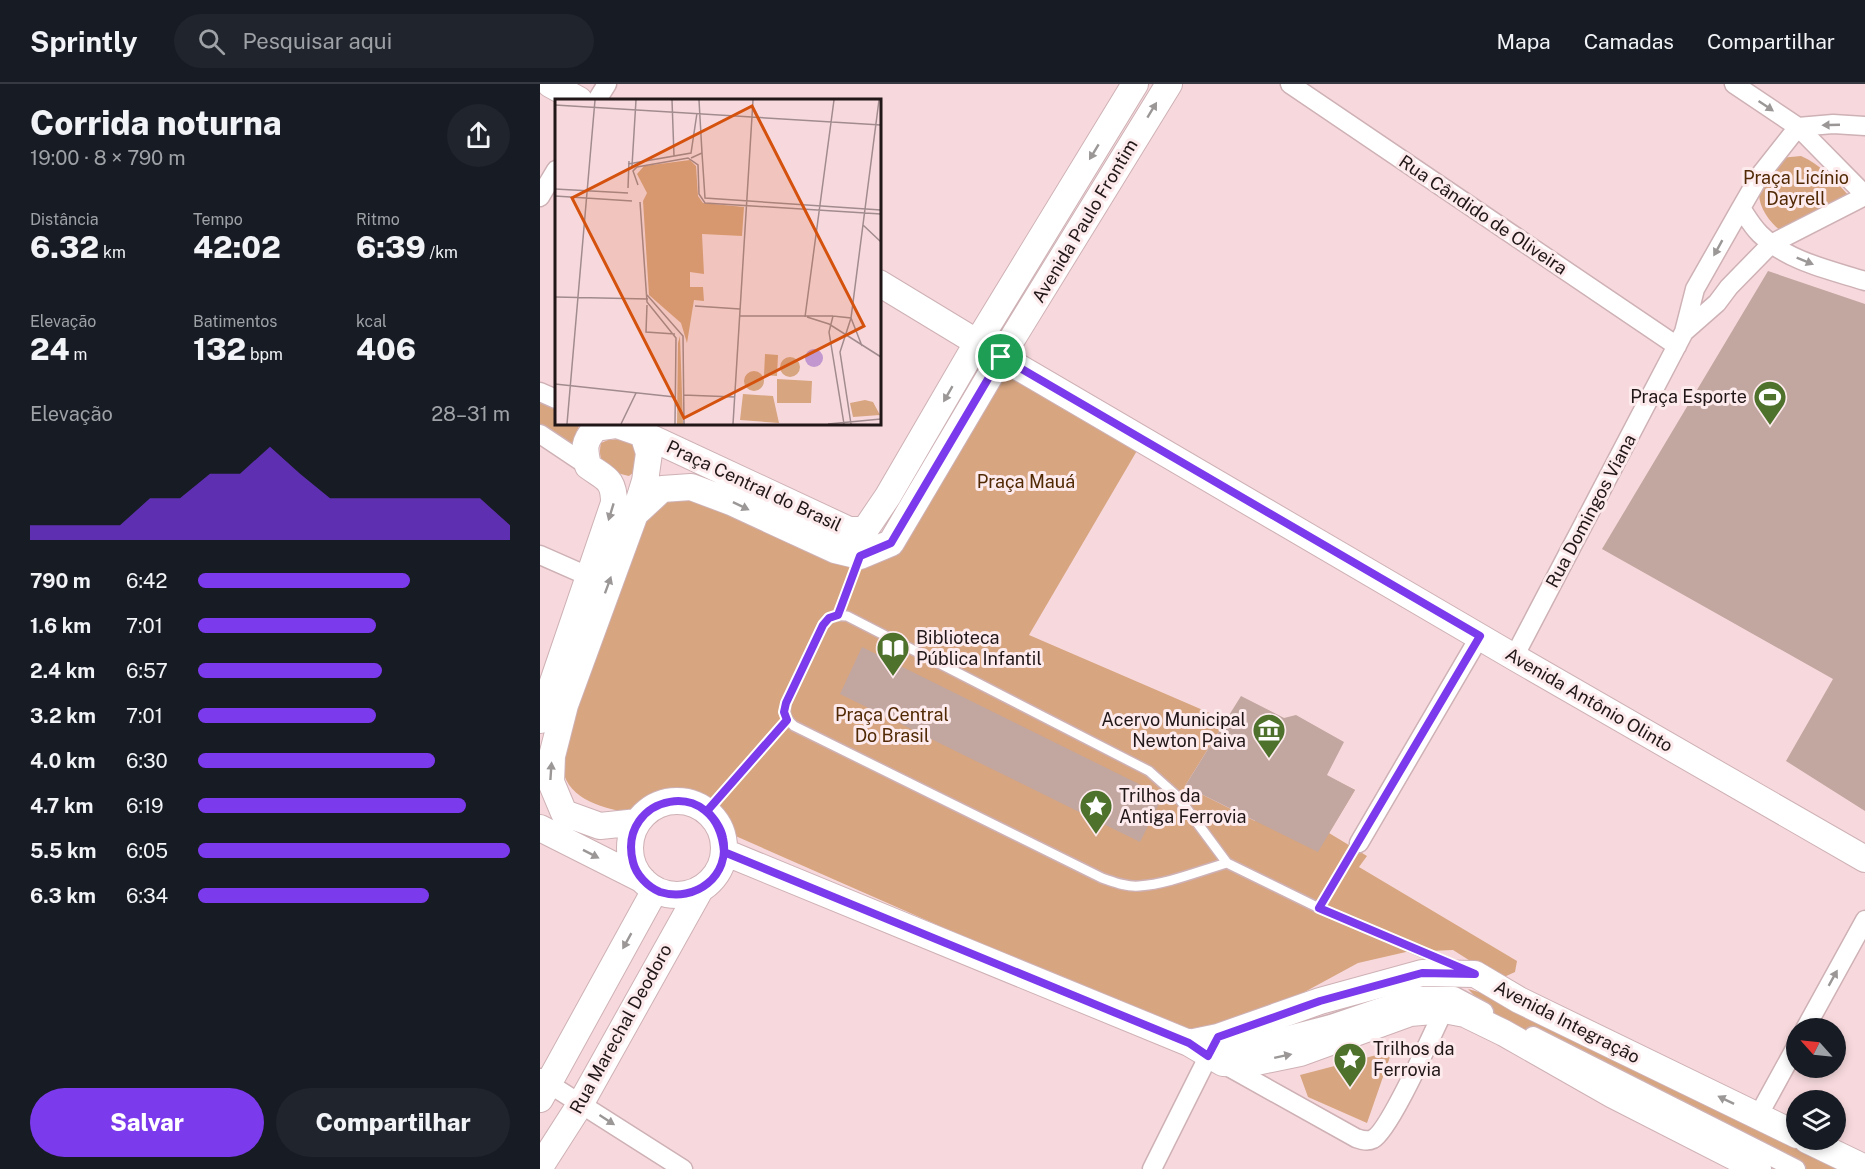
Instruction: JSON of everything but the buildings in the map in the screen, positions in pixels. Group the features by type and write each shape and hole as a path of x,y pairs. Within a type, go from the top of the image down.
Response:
{"street":[{"path":"550,84 577,99"},
{"path":"598,99 607,84"},
{"name":"Avenida Paulo Frontim","path":"977,343 1135,84"},
{"name":"Avenida Paulo Frontim","path":"1001,357 1168,84"},
{"name":"Rua Cândido de Oliveira","path":"1290,84 1681,339"},
{"path":"1734,84 1798,127 1865,196"},
{"path":"1798,127 1833,124 1865,126"},
{"name":"Rua Domingos Viana","path":"1514,657 1681,339 1695,289 1760,176 1798,127"},
{"path":"540,198 555,172"},
{"name":"Rua Domingos Viana","path":"1681,339 1771,244 1865,196"},
{"path":"1741,208 1760,234 1771,244 1797,258 1865,281"},
{"name":"Avenida Antônio Olinto","path":"880,284 977,343 1514,657 1865,859"},
{"name":"Praça Central do Brasil","path":"615,424 644,434 849,530 865,530 888,496 977,343"},
{"path":"860,556 891,543 1001,357"},
{"path":"540,392 555,399"},
{"path":"588,466 584,451 586,439 596,428 615,424"},
{"path":"540,434 612,483 645,481"},
{"name":"Praça Central do Brasil","path":"564,813 550,782 552,756 565,705 645,481 649,453 644,434"},
{"path":"540,720 615,503 612,483"},
{"name":"Praça Central do Brasil","path":"635,514 662,489 691,487 731,502 835,550 860,556"},
{"path":"540,555 590,577"},
{"path":"1359,843 1480,636"},
{"path":"540,828 649,885 669,895 685,895 700,890 712,880 720,868 724,852 723,837 717,823 707,811 693,803 678,801 663,803 649,811 638,822 632,837 631,852 634,867 649,885"},
{"path":"540,803 600,826 638,822"},
{"name":"Avenida Integração","path":"724,852 1247,1064 1300,1053 1410,1013 1444,1010 1465,1014 1485,1022 1613,1095 1747,1166"},
{"name":"Rua Marechal Deodoro","path":"543,1087 649,885"},
{"name":"Rua Marechal Deodoro","path":"540,1167 581,1103 700,890"},
{"path":"1811,1018 1865,920"},
{"name":"Avenida Integração","path":"1210,1050 1320,1001 1422,973 1475,974 1519,1000 1786,1130"},
{"path":"1152,1169 1210,1050 1262,1042 1331,1023 1413,996 1454,996 1796,1169"},
{"name":"Avenida Integração","path":"1210,1050 1356,1138 1366,1141 1374,1139 1382,1132 1444,1010"},
{"path":"1758,1116 1786,1065"},
{"path":"543,1087 581,1103 683,1169"},
{"path":"1828,1150 1865,1168"}],"lane":[{"path":"1227,863 1156,884 1137,886 1119,884 1102,878 794,726 787,720 784,712 786,703 823,625 829,618 838,615 857,622 1132,760 1149,771 1178,797 1227,863 1319,908 1475,974"}],"path":[{"path":"838,615 860,556"},
{"path":"707,811 787,720"},
{"path":"1319,908 1359,843"}],"green space":[{"name":"Praça Licínio Dayrell","path":"1801,156 1827,173 1849,196 1782,232 1762,208 1760,185 1780,158"},
{"name":"Praça Central Do Brasil","path":"1003,368 1138,449 1029,635 1226,720 1185,786 1255,821 1287,756 1355,790 1329,833 1367,856 1359,867 1517,961 1515,972 1504,977 1491,974 1453,950 1406,952 1358,963 1240,1027 1180,1032 731,834 719,810 711,801 700,795 676,791 663,793 630,813 600,806 580,796 572,789 563,770 563,746 636,530 665,501 689,498 861,563"},
{"path":"540,402 555,408 555,424 584,424 579,426 574,439 573,451 540,424"},
{"path":"621,439 636,446 638,469 629,476 610,470 601,457 601,443"},
{"path":"1468,989 1482,993 1786,1137 1786,1150 1814,1150 1854,1169 1780,1169 1495,1017"},
{"path":"1392,1051 1367,1123 1308,1097 1300,1075"}],"place":[{"name":"Praça Esporte","path":"1770,426"},
{"name":"Biblioteca Pública Infantil","path":"893,677"},
{"name":"Acervo Municipal Newton Paiva","path":"1269,759"},
{"name":"Trilhos da Antiga Ferrovia","path":"1096,835"},
{"name":"Trilhos da Ferrovia","path":"1350,1088"}],"route":[{"path":"1001,357 891,543 860,556 838,615 829,618 823,625 786,703 784,712 787,720 707,811 717,823 723,837 724,852 720,868 712,880 700,890 685,895 669,895 655,890 643,880 634,867 631,852 632,837 638,822 649,811 663,803 678,801 693,803 707,811 717,823 723,837 724,852 1189,1043 1208,1056 1218,1037 1320,1001 1422,973 1475,974 1319,908 1480,636 1001,357"}],"park label":[{"name":"Praça Mauá","path":"1026,482"}]}
